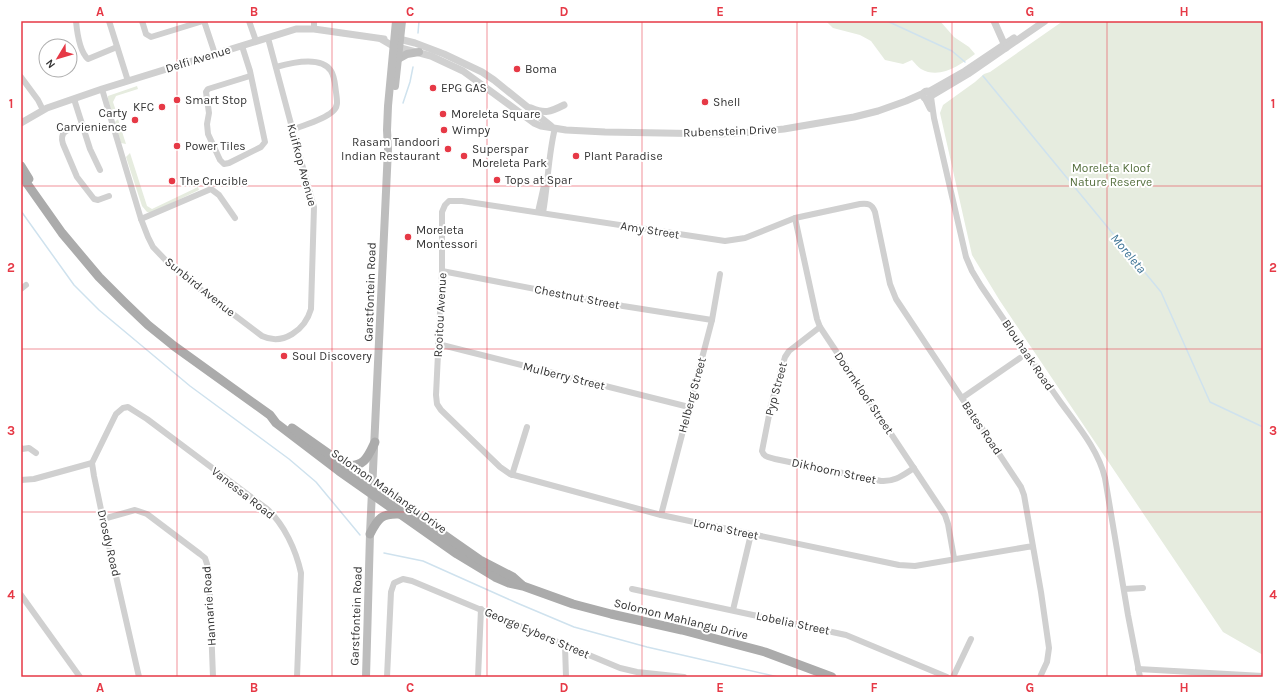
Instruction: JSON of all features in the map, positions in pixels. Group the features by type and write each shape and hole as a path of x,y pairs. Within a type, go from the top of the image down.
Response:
{"main road":[{"name":"Garstfontein Road","path":"388,149 391,140 392,108 398,59 396,21"},
{"name":"Garstfontein Road","path":"366,677 370,534 376,442 388,149 388,106 396,43 402,21"},
{"path":"398,59 407,54 419,52"},
{"name":"Solomon Mahlangu Drive","path":"21,166 46,210"},
{"name":"Solomon Mahlangu Drive","path":"21,175 62,233 95,272 148,325 174,346 270,415 278,418 480,560 513,577 524,586"},
{"name":"Solomon Mahlangu Drive","path":"270,415 276,423 314,453 457,554 495,577 580,606 682,630 765,652 832,677"},
{"path":"344,465 356,466 365,461 376,442"},
{"path":"370,534 375,524 382,517 390,514 400,514"}],"street":[{"path":"76,21 84,56 88,59 117,47"},
{"path":"109,21 128,81"},
{"path":"142,21 146,34 151,37 204,21 215,54"},
{"path":"314,21 314,29"},
{"path":"994,21 1005,47"},
{"name":"Rubenstein Drive","path":"1005,47 1038,21"},
{"name":"Rubenstein Drive","path":"396,43 444,62 469,74 534,123 541,126 605,132 720,134 754,132 854,117 927,96 1045,21"},
{"path":"252,22 256,41"},
{"name":"Delfi Avenue","path":"21,122 43,110 74,98 296,29 314,29 381,39 396,43"},
{"name":"Kuifkop Avenue","path":"268,38 314,206 311,309 307,319"},
{"path":"396,43 414,43 444,54 482,72 553,127 547,178 547,193 541,213"},
{"path":"242,46 250,76 265,142 261,147 224,164 220,160 208,134 209,113 206,92 208,89 250,76"},
{"path":"276,67 305,61 325,66 330,69 333,75 338,101 335,109 328,115 292,130"},
{"path":"21,76 38,100 43,110"},
{"name":"Sunbird Avenue","path":"102,89 141,219 153,247 175,270 262,336 273,340 286,338 295,332 307,319"},
{"name":"Blouhaak Road","path":"927,96 934,118 968,263 986,292 1097,455 1101,464 1105,478 1140,677"},
{"path":"74,98 90,149 100,170"},
{"path":"523,104 544,112 564,105"},
{"path":"83,125 64,132 61,135 63,144 77,177 94,199 98,200 109,196"},
{"path":"141,219 211,189 216,191 234,218"},
{"name":"Amy Street","path":"442,212 447,203 454,200 725,241 735,241 795,218 860,204"},
{"name":"Bates Road","path":"860,204 866,203 874,208 890,284 896,299 1021,487 1024,495 1033,546 1049,648 1047,662 1040,677"},
{"name":"Rooitou Avenue","path":"442,212 442,271 436,401 439,408 445,414"},
{"name":"Doornkloof Street","path":"795,218 820,327 945,515 954,558"},
{"name":"Chestnut Street","path":"442,271 623,306 712,320"},
{"name":"Helberg Street","path":"661,515 712,320 720,274"},
{"name":"Pyp Street","path":"774,459 765,456 762,451 771,405 785,357 789,351 820,327"},
{"name":"Mulberry Street","path":"438,344 689,407"},
{"path":"962,398 1020,358"},
{"name":"Vanessa Road","path":"92,463 116,414 125,407 128,407 276,517 299,562 301,573 297,677"},
{"name":"Lorna Street","path":"445,414 500,467 512,475 661,515 899,565 915,566 954,558 1033,546"},
{"path":"512,475 527,427"},
{"path":"21,448 29,448 36,453"},
{"name":"Dikhoorn Street","path":"774,459 881,482 889,482 894,480 914,468"},
{"path":"21,480 34,479 92,463"},
{"name":"Drosdy Road","path":"92,463 103,519 139,677"},
{"name":"Hannarie Road","path":"103,519 135,510 143,512 160,523 204,558 209,572 213,677"},
{"path":"733,610 751,534"},
{"name":"George Eybers Street","path":"387,677 391,596 394,583 402,579 412,581 620,668 648,675 684,677"},
{"path":"1124,590 1144,588"},
{"name":"Lobelia Street","path":"632,589 846,635 947,677"},
{"path":"21,595 80,677"},
{"path":"478,677 481,610"},
{"path":"953,677 971,639"},
{"path":"565,646 566,677"},
{"path":"1138,669 1223,675 1263,676"}],"green space":[{"path":"826,21 940,21 954,37 969,47 975,54 950,70 935,73 928,72 921,69 912,60 903,64 885,60 871,41 860,35 833,28"},
{"name":"Moreleta Kloof Nature Reserve","path":"1063,21 1263,21 1263,655 1223,632 1000,301 972,255 940,113 943,105 984,74 990,72"},
{"path":"137,86 138,89 116,96 113,102 117,114 112,113 108,96"},
{"path":"118,119 126,144 121,143 115,122"},
{"path":"130,153 147,206 152,209 198,187 199,190 151,213 147,212 142,206 126,157"}],"waterway":[{"path":"418,33 419,21"},
{"name":"Moreleta","path":"887,21 952,51 965,62"},
{"path":"403,103 413,67"},
{"name":"Moreleta","path":"983,76 1161,292 1210,402 1263,427"},
{"path":"21,211 74,285 99,310 190,386 289,459 316,482 360,535"},
{"path":"384,553 423,561 574,627 647,647 778,677"}],"place":[{"name":"Boma","path":"517,69"},
{"name":"EPG GAS","path":"433,88"},
{"name":"Smart Stop","path":"177,100"},
{"name":"Shell","path":"705,102"},
{"name":"KFC","path":"162,107"},
{"name":"Moreleta Square","path":"443,114"},
{"name":"Carty Carvienience","path":"135,120"},
{"name":"Wimpy","path":"444,130"},
{"name":"Power Tiles","path":"177,146"},
{"name":"Rasam Tandoori Indian Restaurant","path":"448,149"},
{"name":"Superspar Moreleta Park","path":"464,156"},
{"name":"Plant Paradise","path":"576,156"},
{"name":"Tops at Spar","path":"497,180"},
{"name":"The Crucible","path":"172,181"},
{"name":"Moreleta Montessori","path":"408,237"},
{"name":"Soul Discovery","path":"284,356"}]}
